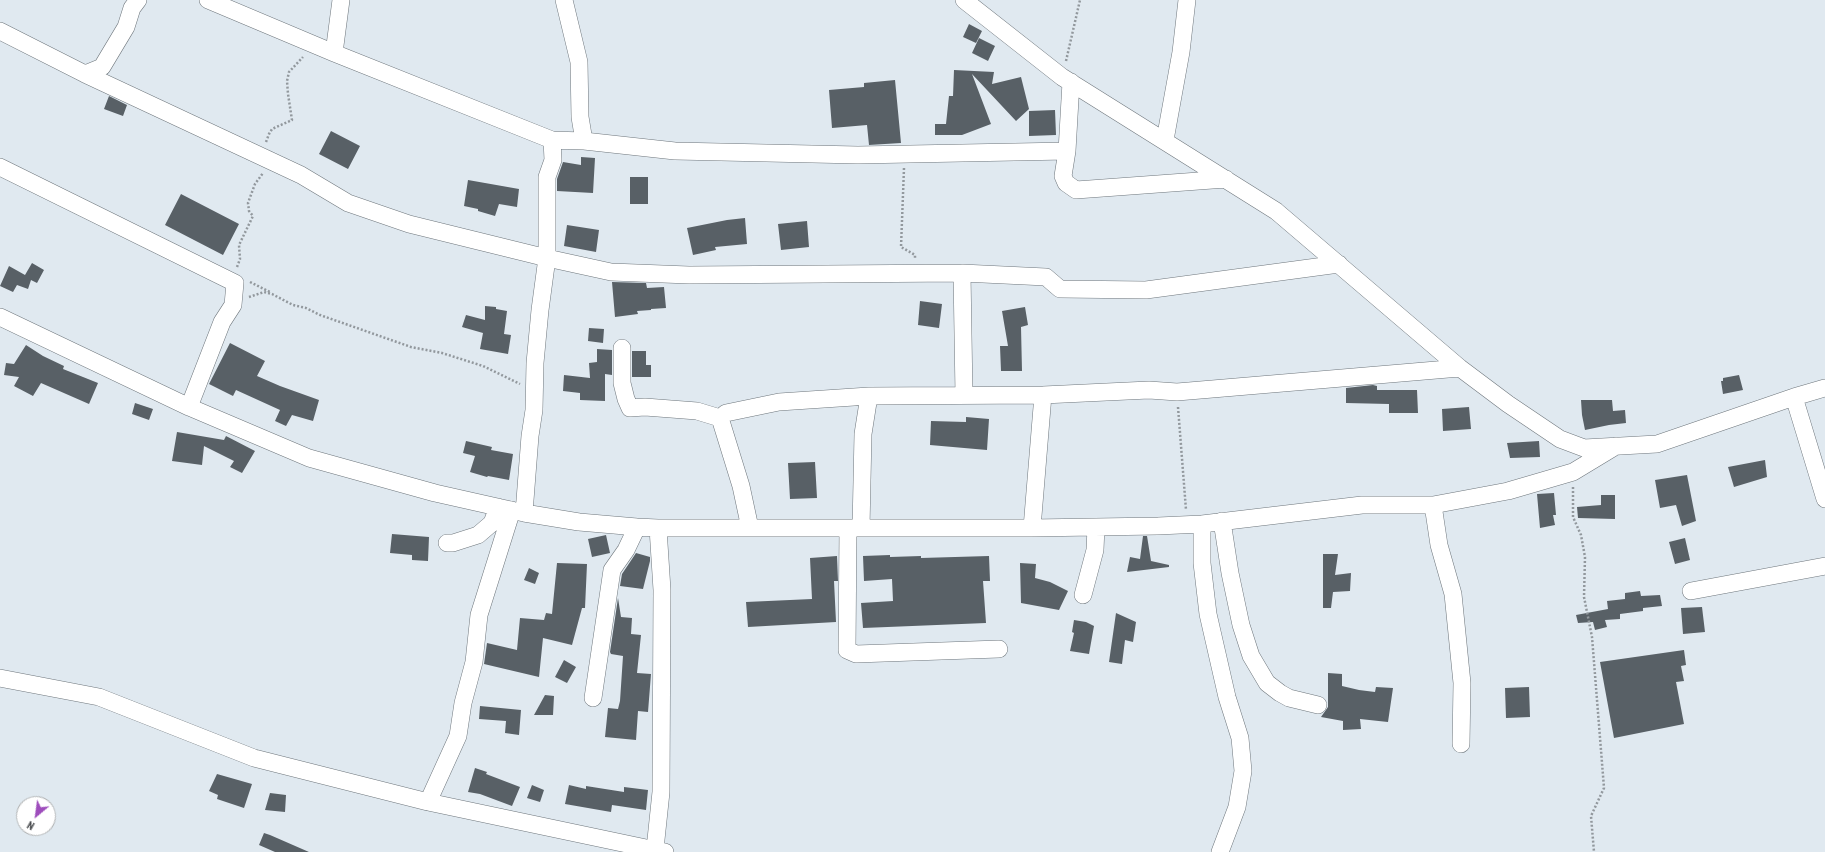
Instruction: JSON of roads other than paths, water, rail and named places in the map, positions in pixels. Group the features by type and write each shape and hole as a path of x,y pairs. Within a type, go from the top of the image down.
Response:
{"street":[{"path":"85,74 102,67 126,26 132,8 138,0"},
{"path":"208,0 334,53 552,140 584,141 675,151 858,155 1067,151"},
{"path":"334,53 341,0"},
{"path":"564,0 579,62 580,117 584,141"},
{"path":"964,0 1067,80 1165,140 1276,211 1460,368 1508,404 1560,439 1584,448 1658,444 1794,397 1825,388"},
{"path":"1165,140 1181,52 1187,0"},
{"path":"0,31 85,74 301,175 348,203 409,224 611,272 689,275 916,272 962,273 1046,277 1060,289 1146,290 1339,264"},
{"path":"1067,80 1067,151 1063,176 1066,183 1076,190 1226,179"},
{"path":"428,802 458,736 463,703 474,662 479,615 512,510 535,396 535,363 547,258 547,177 553,160 552,140"},
{"path":"0,167 235,283 233,305 222,322 189,407"},
{"path":"962,273 964,395"},
{"path":"0,317 189,407 309,458 435,493 512,510 579,522 637,527 1096,527 1194,524 1362,505 1433,505 1508,491 1573,472 1616,446"},
{"path":"622,348 622,383 630,408 645,407 697,411 720,418"},
{"path":"720,418 726,413 779,402 869,396 1043,395 1149,390 1177,392 1460,368"},
{"path":"1032,528 1043,395"},
{"path":"869,396 863,434 847,650 856,654 999,649"},
{"path":"1794,397 1825,499"},
{"path":"720,418 741,486 750,528"},
{"path":"1433,505 1438,545 1453,594 1462,683 1461,744"},
{"path":"448,543 453,543 478,535 492,522 512,510"},
{"path":"1222,521 1230,573 1241,625 1252,656 1267,683 1280,694 1288,698 1318,705"},
{"path":"1194,524 1202,563 1208,614 1227,697 1240,738 1243,771 1237,807 1220,852"},
{"path":"593,698 612,570 626,550 637,527"},
{"path":"1083,595 1095,550 1096,527"},
{"path":"0,678 99,697 254,758 428,802 660,850 662,590 658,528"},
{"path":"1691,591 1825,566"}]}
